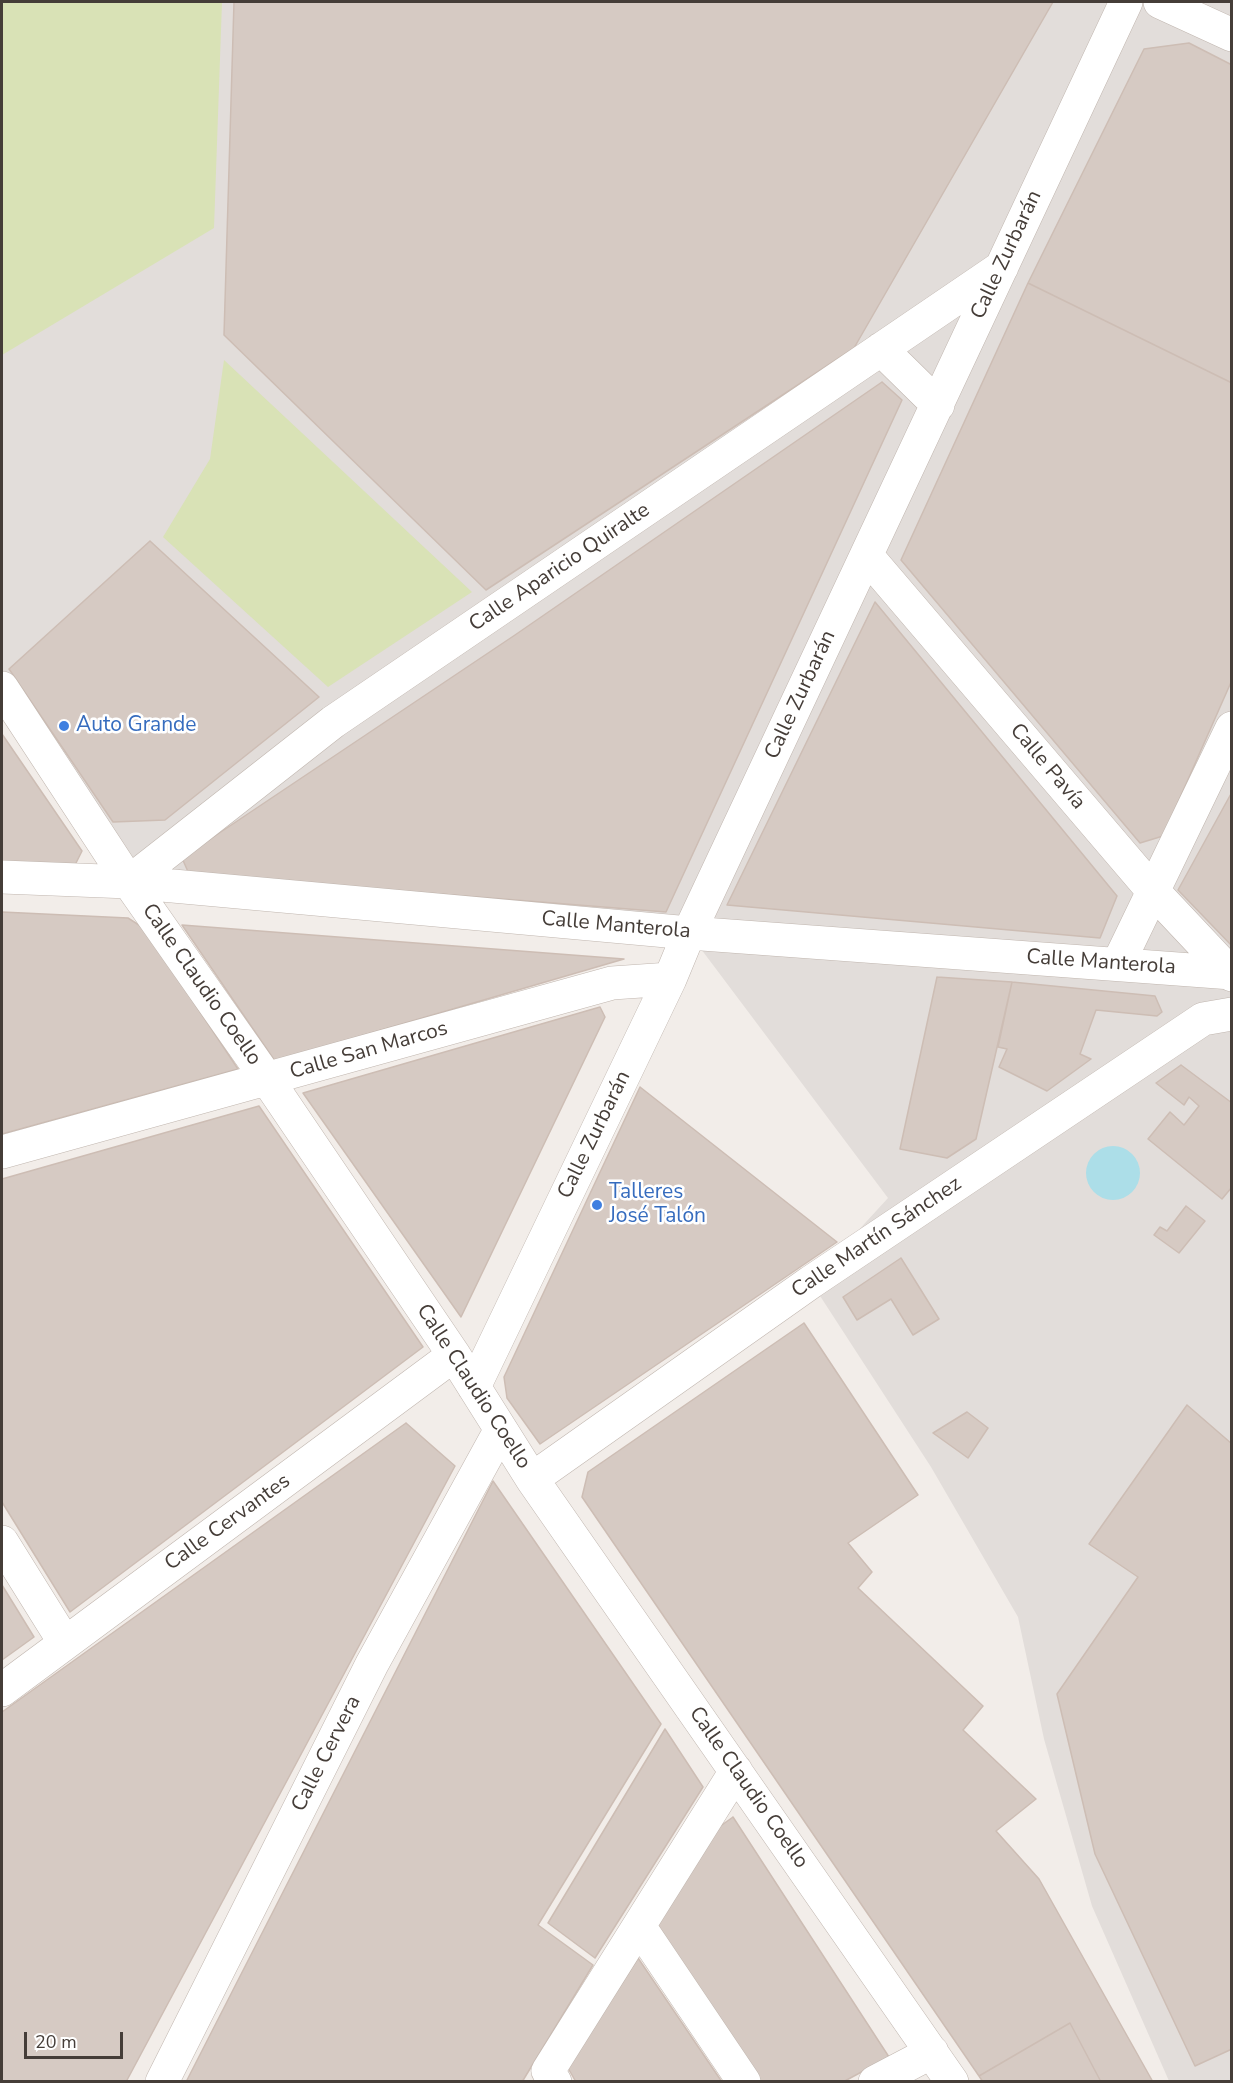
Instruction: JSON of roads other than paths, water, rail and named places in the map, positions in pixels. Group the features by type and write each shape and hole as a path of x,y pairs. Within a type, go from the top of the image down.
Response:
{"street":[{"name":"Calle Zurbarán","path":"474,1388 670,979 688,933 1126,2"},
{"path":"1160,2 1232,35"},
{"name":"Calle Aparicio Quiralte","path":"129,882 333,722 1002,267"},
{"path":"881,349 938,405"},
{"name":"Calle Pavía","path":"867,556 1153,891 1231,974"},
{"name":"Calle Claudio Coello","path":"2,688 129,882 267,1079 454,1355 532,1479 952,2082"},
{"path":"1118,964 1232,728"},
{"name":"Calle Manterola","path":"2,877 129,882 688,933 1231,974"},
{"name":"Calle San Marcos","path":"2,1152 612,983 670,979"},
{"name":"Calle Martín Sánchez","path":"532,1479 811,1282 1203,1019 1232,1014"},
{"name":"Calle Cervantes","path":"2,1690 454,1355"},
{"name":"Calle Cervera","path":"162,2082 372,1664 500,1431"},
{"path":"2,1542 65,1643"},
{"path":"555,2082 548,2072 736,1771"},
{"path":"639,1926 744,2082"},
{"path":"874,2082 932,2052"}],"water":[{"path":"1108,1146 1118,1146 1128,1150 1136,1158 1140,1173 1136,1188 1128,1196 1118,1200 1108,1200 1098,1196 1090,1188 1086,1178 1086,1168 1090,1158 1098,1150"}],"place":[{"name":"Auto Grande","path":"64,726"},
{"name":"Talleres José Talón","path":"597,1205"}]}
